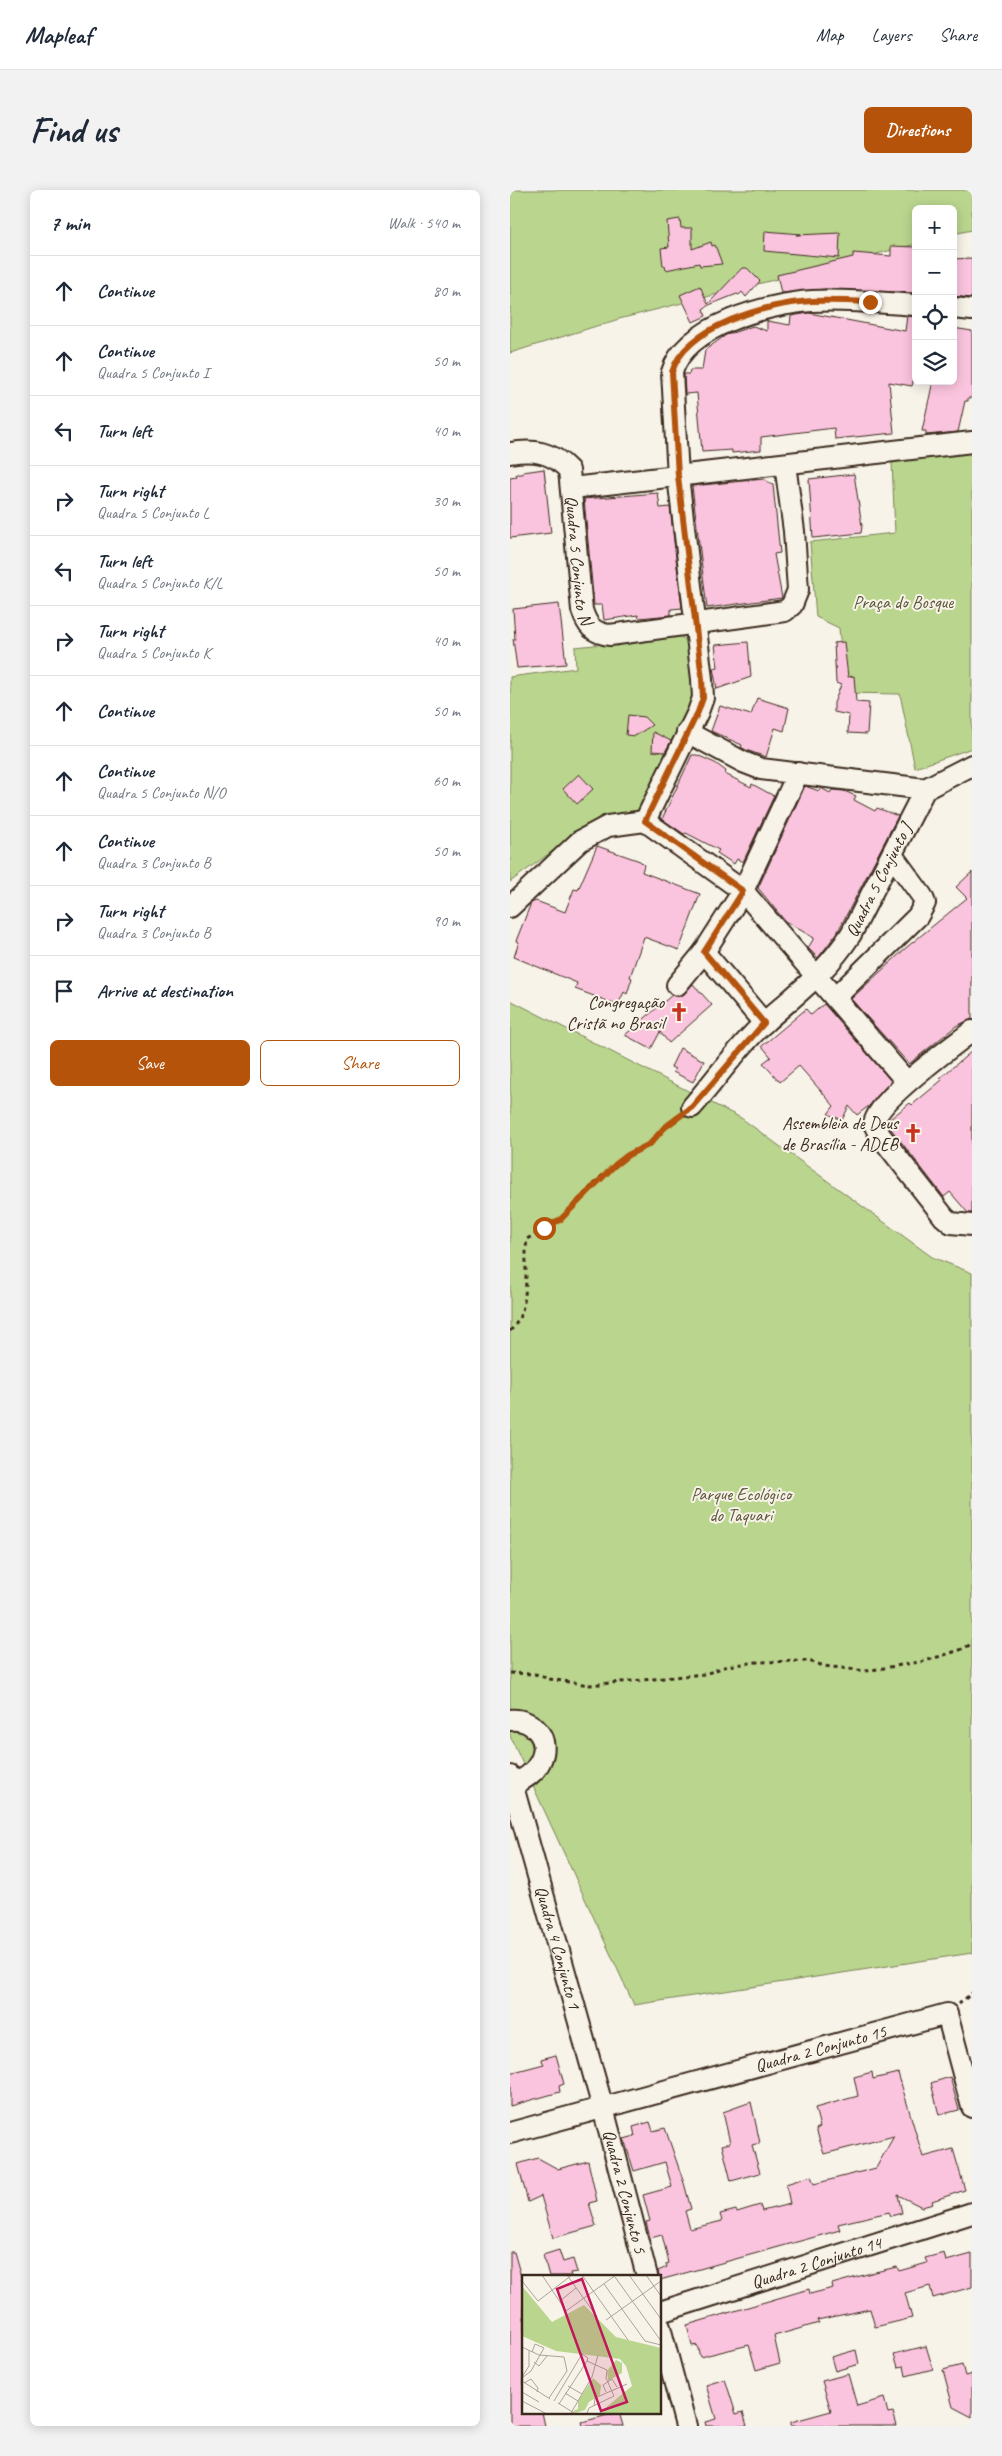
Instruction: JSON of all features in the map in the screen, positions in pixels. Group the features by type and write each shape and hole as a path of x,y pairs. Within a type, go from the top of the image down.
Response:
{"street":[{"path":"645,821 703,698 696,622 678,476 672,372 680,354 692,343 719,325 769,309 811,301 870,302 912,306"},
{"path":"957,308 972,310"},
{"name":"Quadra 5 Conjunto N","path":"785,464 794,531 798,590 792,605 785,611 610,635 598,634 590,628 582,610 572,488 972,442"},
{"path":"510,452 539,451 558,459 569,470 572,488"},
{"path":"687,732 743,762 761,768 925,788 972,765"},
{"path":"677,985 704,952 743,891 798,773"},
{"name":"Quadra 5 Conjunto J","path":"692,1107 764,1023 817,978 838,955 851,934 925,788"},
{"path":"510,907 580,841 608,826 645,821 743,891 907,1082"},
{"path":"835,998 923,909 925,903 922,896 892,854"},
{"path":"704,952 764,1023"},
{"path":"972,1031 907,1082 874,1119 874,1124 879,1134 944,1217 951,1223 972,1225"},
{"name":"Quadra 4 Conjunto 1","path":"510,1720 529,1722 540,1732 543,1745 541,1760 531,1775 512,1780 602,2108"},
{"name":"Quadra 2 Conjunto 15","path":"602,2108 947,2014 972,2107"},
{"path":"510,2133 602,2108"},
{"name":"Quadra 2 Conjunto 5","path":"602,2108 647,2275"},
{"name":"Quadra 2 Conjunto 14","path":"661,2312 972,2213"},
{"path":"661,2331 686,2426"}],"path":[{"path":"510,1331 516,1325 521,1310 527,1270 525,1253 528,1239 561,1219 615,1165 628,1155 650,1144 664,1128 692,1107"},
{"path":"510,1673 535,1674 549,1679 590,1685 705,1674 727,1666 757,1662 809,1661 824,1666 866,1671 925,1661 960,1650 972,1644"}],"green space":[{"path":"510,190 972,190 972,230 957,233 957,205 912,205 912,245 619,319 510,353"},
{"name":"Praça do Bosque","path":"972,452 972,748 915,768 900,694 845,693 839,628 816,617 810,542 895,533 892,461"},
{"path":"680,636 687,641 693,696 691,709 642,810 601,816 510,882 510,677 576,668 575,647"},
{"name":"Parque Ecológico do Taquari","path":"510,1000 741,1118 932,1257 972,1273 972,1953 634,2005 510,1736"}],"building":[{"path":"680,219 681,228 692,228 692,249 711,242 712,246 715,245 722,264 700,266 699,263 666,270 665,266 663,266 661,248 669,247 667,221"},
{"path":"765,231 801,234 796,235 840,233 839,258 764,251"},
{"path":"891,246 912,247 912,293 825,289 781,293 777,275 853,257 853,253 891,256"},
{"path":"972,258 972,298 957,296 957,259"},
{"path":"742,268 747,268 760,281 746,297 742,292 739,295 737,294 709,305 703,309 706,316 693,322 680,295 700,286 708,304"},
{"path":"809,313 905,331 907,316 912,317 912,386 889,382 894,433 835,439 834,428 761,437 761,450 732,453 732,450 702,452 697,393 685,394 684,374 689,374 690,370 702,370 705,350 726,335 753,326 767,331 767,321 790,325 791,316"},
{"path":"957,329 972,331 972,398 968,398 968,401 965,401 958,432 926,435 926,431 922,431 932,385 957,385"},
{"path":"544,469 551,533 510,538 510,478 517,477 516,474 523,474 523,472"},
{"path":"854,474 862,526 861,533 813,538 809,479"},
{"path":"764,479 773,485 780,553 774,554 782,598 707,608 692,486"},
{"path":"658,493 660,508 670,507 682,608 671,609 671,615 639,618 638,615 604,620 602,605 594,605 584,499"},
{"path":"559,604 566,664 517,668 513,639 515,639 513,609"},
{"path":"748,642 751,677 717,689 713,668 718,667 715,645"},
{"path":"844,642 848,677 854,676 856,702 869,703 867,734 848,733 849,715 834,712 834,703 841,685 836,683 834,643"},
{"path":"757,698 789,708 784,731 775,728 766,757 746,750 741,747 742,745 711,731 720,706 751,715"},
{"path":"628,715 644,717 652,725 635,736 626,735"},
{"path":"653,732 671,741 665,752 652,751"},
{"path":"692,755 697,755 715,763 726,771 725,774 751,787 752,784 774,796 743,862 737,859 734,864 717,853 719,850 686,833 684,834 662,819"},
{"path":"579,774 593,789 577,804 563,789"},
{"path":"805,786 819,791 821,788 830,793 832,790 844,791 856,796 854,800 875,811 877,808 898,816 837,933 818,958 808,948 814,938 785,921 758,888"},
{"path":"597,846 640,861 644,865 642,872 700,894 679,950 644,937 630,977 632,978 627,994 624,992 618,1005 575,989 577,983 514,957 519,942 516,941 531,903 536,901 565,912 574,889 578,890"},
{"path":"972,872 972,1019 956,1026 909,1064 851,999 907,947 967,898 956,887"},
{"name":"Congregação Cristã no Brasil","path":"693,984 712,1005 669,1043 660,1032 651,1049 625,1035 672,995 682,996"},
{"path":"824,1004 891,1081 870,1105 857,1115 849,1106 842,1120 828,1114 834,1106 799,1066 780,1082 763,1063 771,1057 762,1046 806,1009 811,1015"},
{"path":"680,1048 704,1061 693,1082 673,1072 675,1069 671,1067"},
{"path":"972,1051 972,1213 968,1213 950,1192 944,1197 888,1125 890,1119 910,1103 912,1105"},
{"path":"556,2055 564,2084 559,2086 560,2092 510,2106 510,2073 544,2064 541,2059"},
{"path":"872,2072 873,2079 898,2073 923,2157 953,2149 965,2190 932,2201 933,2204 922,2207 898,2195 902,2213 891,2216 889,2212 838,2224 840,2230 661,2280 661,2275 659,2275 658,2271 667,2267 666,2264 669,2263 662,2235 650,2238 646,2222 650,2221 643,2195 672,2187 665,2162 634,2171 624,2139 635,2136 633,2127 650,2122 653,2131 665,2128 691,2209 685,2211 690,2229 722,2221 720,2214 736,2210 737,2212 760,2205 762,2211 790,2204 786,2184 811,2176 814,2184 876,2168 894,2136 824,2154 816,2129 820,2127 815,2108 858,2096 854,2077"},
{"path":"950,2077 959,2110 939,2115 931,2083"},
{"path":"751,2102 760,2143 752,2145 760,2173 731,2181 722,2145 730,2143 723,2112"},
{"path":"538,2158 558,2169 588,2161 597,2201 589,2203 596,2226 553,2238 541,2196 528,2202 518,2164"},
{"path":"559,2250 563,2262 573,2259 577,2272 570,2273 571,2275 549,2275 543,2255"},
{"path":"510,2252 514,2252 522,2280 522,2414 542,2414 545,2426 510,2426"},
{"path":"944,2253 946,2261 972,2254 972,2287 933,2298 930,2286 905,2293 912,2318 875,2327 870,2309 817,2320 819,2323 774,2336 780,2363 756,2370 749,2345 700,2357 697,2345 692,2346 687,2325 809,2289 810,2294 833,2288 832,2284 871,2273 897,2267 899,2271 927,2263 925,2258"},
{"path":"926,2346 933,2369 906,2376 904,2366 898,2367 894,2354"},
{"path":"856,2350 859,2364 835,2371 831,2357"},
{"path":"962,2365 965,2376 972,2374 972,2417 953,2407 943,2370"},
{"path":"848,2374 857,2406 884,2398 888,2413 893,2412 897,2426 791,2426 791,2422 831,2411 822,2381"},
{"path":"725,2379 736,2414 743,2412 747,2426 706,2426 705,2422 716,2419 706,2385"},
{"path":"612,2414 620,2414 623,2426 583,2426 582,2422"}],"place":[{"name":"Congregação Cristã no Brasil","path":"679,1012"},
{"name":"Assembleia de Deus de Brasília - ADEB","path":"913,1133"}],"route":[{"path":"544,1228 561,1219 615,1165 628,1155 650,1144 664,1128 692,1107 764,1023 704,952 743,891 645,821 703,698 696,622 678,476 672,372 675,362 680,354 703,335 719,325 738,318 769,309 811,301 870,302"}]}
